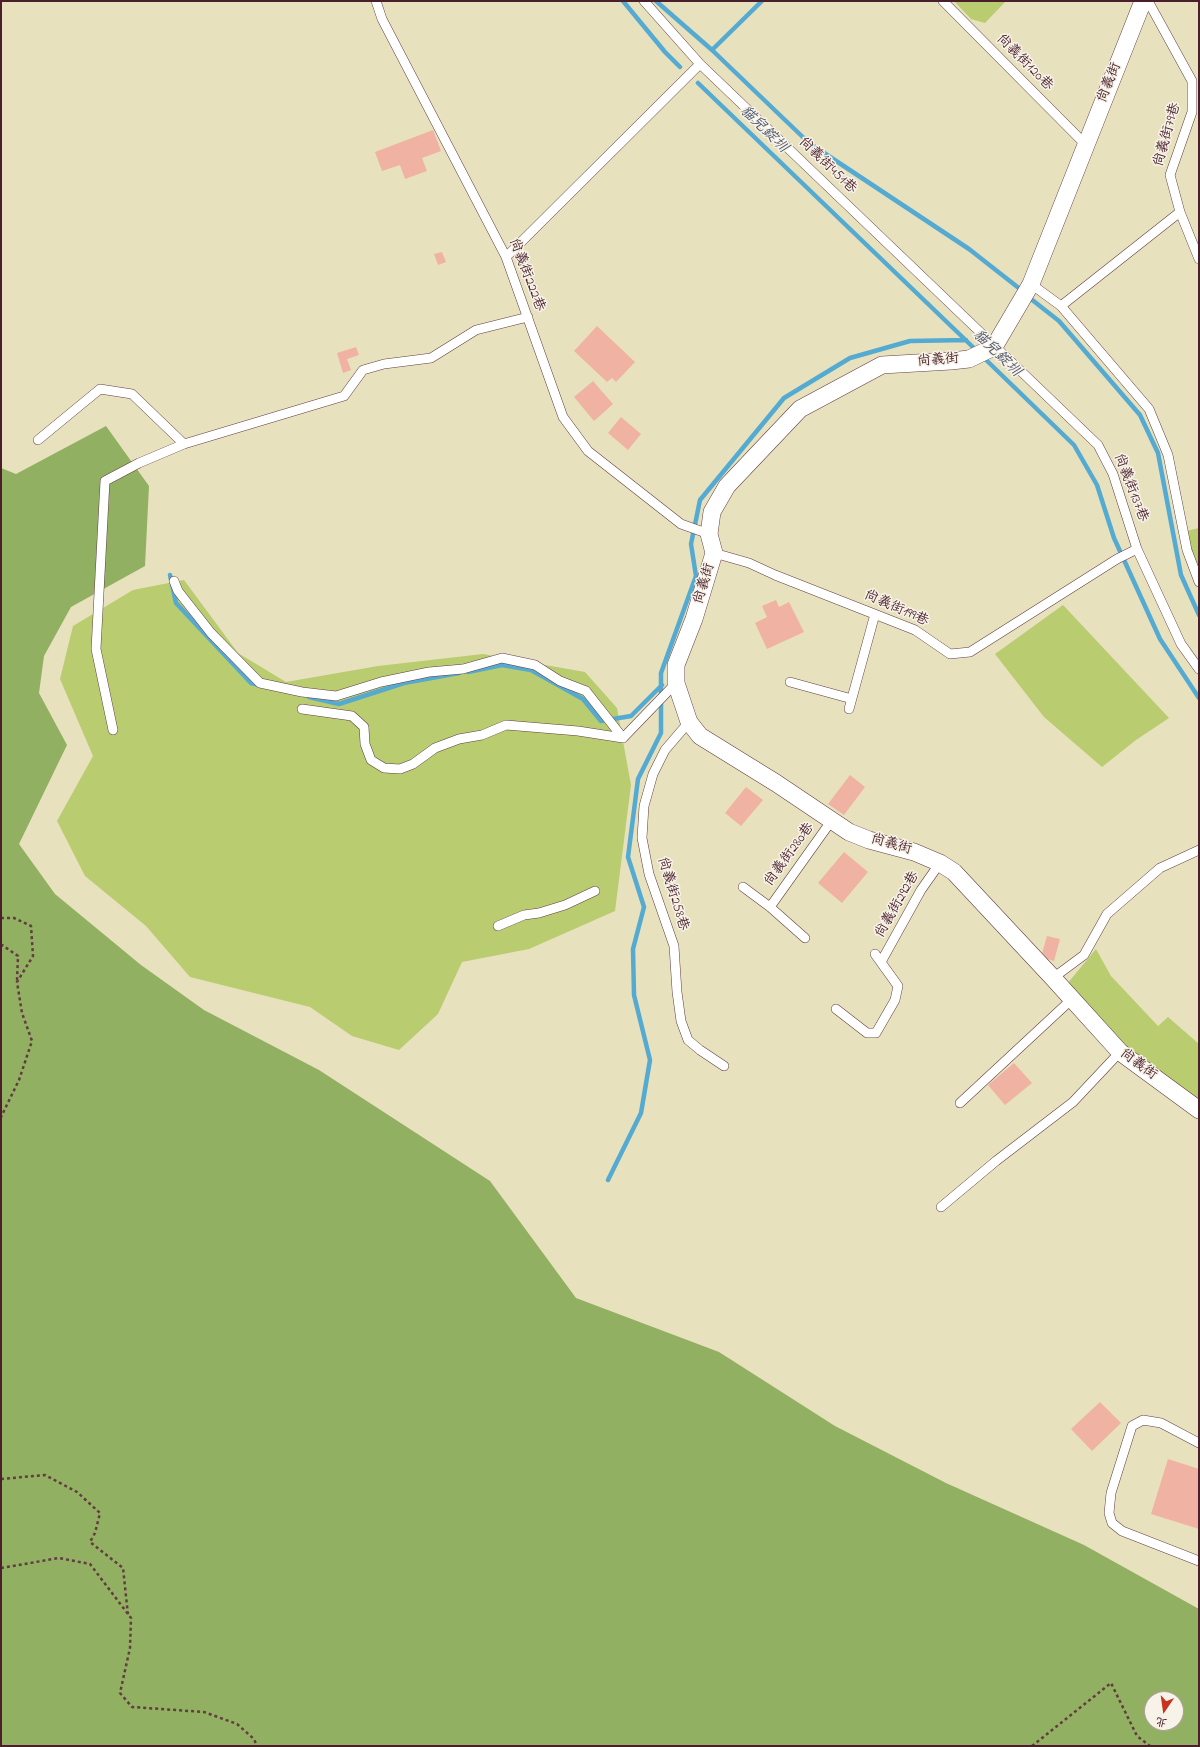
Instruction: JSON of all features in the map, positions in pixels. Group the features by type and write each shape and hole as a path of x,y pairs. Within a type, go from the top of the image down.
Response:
{"street":[{"name":"尚義街","path":"1143,1 1085,144 1031,284 994,347 970,359 882,364 800,408 727,486 712,512 709,534 714,553 694,619 676,666 673,686 689,722 700,736 776,783 849,832 869,840 914,852 940,863 954,872 976,894 1120,1052 1199,1110"}],"lane":[{"name":"尚義街222巷","path":"376,1 382,18 506,257 563,417 588,451 685,525 709,534"},
{"name":"尚義街451巷","path":"644,1 700,64 994,347"},
{"name":"尚義街120巷","path":"943,1 1085,144"},
{"name":"尚義街79巷","path":"1148,1 1192,81 1192,112 1170,175 1180,212 1199,258"},
{"path":"506,257 700,64"},
{"path":"1061,306 1180,212"},
{"path":"1031,284 1061,306 1149,409 1168,455 1187,550 1199,582"},
{"path":"113,730 96,649 106,481 139,463 184,444 344,396 363,370 384,364 431,358 476,330 528,317"},
{"name":"尚義街137巷","path":"994,347 1098,445 1113,474 1138,549 1181,644 1199,669"},
{"path":"38,440 100,389 132,394 184,444"},
{"name":"尚義街199巷","path":"714,553 749,563 775,575 915,630 950,654 970,652 1117,559 1138,549"},
{"path":"174,581 178,592 211,633 260,683 302,692 336,696 381,682 429,672 463,669 502,658 535,665 560,681 586,691 623,738"},
{"path":"849,709 875,614"},
{"path":"790,682 852,699"},
{"path":"623,738 673,686"},
{"path":"302,709 352,716 364,727 365,744 371,760 384,768 400,769 413,764 435,748 459,739 482,735 506,725 623,738"},
{"name":"尚義街258巷","path":"689,722 665,750 653,774 644,806 642,838 649,874 674,946 677,992 681,1021 688,1040 724,1066"},
{"name":"尚義街280巷","path":"770,907 832,820"},
{"path":"1053,978 1084,955 1107,914 1160,868 1199,850"},
{"name":"尚義街292巷","path":"881,962 921,890 940,863"},
{"path":"743,887 770,907 805,938"},
{"path":"498,926 524,915 539,913 564,905 595,891"},
{"path":"836,1009 867,1033 876,1033 895,1000 898,986 875,954"},
{"path":"960,1103 1072,999"},
{"path":"941,1208 996,1161 1073,1102 1120,1052"},
{"path":"1199,1444 1161,1423 1143,1420 1132,1426 1111,1493 1109,1513 1112,1523 1122,1531 1199,1561"}],"path":[{"path":"1,918 14,918 31,926 33,956 17,982"},
{"path":"1,946 2,945 18,956 17,982 22,1013 32,1040 19,1080 1,1117"},
{"path":"1,1479 45,1475 77,1492 100,1513 95,1533 90,1542 123,1568 128,1616"},
{"path":"1,1568 59,1558 90,1564 131,1618 130,1648 120,1692 132,1707 204,1712 237,1724 254,1739 257,1746"},
{"path":"1032,1746 1111,1683 1137,1736 1150,1746"}],"green space":[{"path":"954,1 1006,1 985,23 971,19"},
{"path":"106,426 149,486 145,566 71,607 44,656 39,693 67,745 19,844 55,894 141,965 204,1010 319,1070 490,1181 576,1298 719,1352 835,1426 946,1483 1084,1545 1199,1609 1199,1746 1,1746 1,468 16,474"},
{"path":"1199,528 1199,575 1186,531"},
{"path":"184,580 238,653 286,682 378,666 483,654 585,672 617,708 631,785 615,911 529,949 462,962 438,1014 399,1050 352,1036 310,1007 190,977 146,926 85,876 57,821 93,756 60,679 73,626 133,590"},
{"path":"1063,605 1169,718 1136,740 1102,767 1044,717 995,654"},
{"path":"1096,949 1111,976 1158,1026 1168,1017 1199,1044 1199,1106 1121,1046 1067,984"}],"building":[{"path":"433,130 441,151 422,158 427,171 405,179 400,165 382,171 375,152"},
{"path":"442,252 446,262 438,265 434,254"},
{"path":"597,326 635,362 616,382 612,378 607,382 574,351"},
{"path":"356,347 359,355 347,359 351,370 343,373 337,353"},
{"path":"593,381 613,404 594,421 574,397"},
{"path":"621,417 641,434 628,450 608,433"},
{"path":"776,600 779,607 789,602 804,632 767,649 755,623 767,617 762,606"},
{"path":"850,775 865,787 844,815 828,804"},
{"path":"746,787 763,800 741,826 725,813"},
{"path":"844,852 868,872 842,903 818,883"},
{"path":"1047,936 1060,939 1054,961 1041,957"},
{"path":"1014,1063 1032,1083 1005,1105 988,1085"},
{"path":"1100,1402 1121,1423 1092,1451 1071,1429"},
{"path":"1168,1459 1199,1469 1199,1529 1151,1514"}],"waterway":[{"name":"貓兒錠圳","path":"623,1 665,52 680,67"},
{"path":"656,1 712,50 809,143 969,249 1020,289"},
{"path":"712,50 762,1"},
{"name":"貓兒錠圳","path":"698,83 977,351"},
{"path":"1031,299 1059,321 1140,415 1158,453 1181,575 1199,615"},
{"path":"608,1180 641,1113 650,1060 634,995 633,949 644,907 628,857 638,779 661,733 661,673 696,576 691,544 700,500 784,398 850,358 910,341 966,340"},
{"name":"貓兒錠圳","path":"982,356 1074,445 1097,485 1114,538 1160,639 1199,698"},
{"path":"170,575 176,603 251,683 259,685"},
{"path":"468,672 502,665 531,670 583,699 601,721 631,716 662,685"},
{"path":"309,697 339,704 404,683 459,673"}]}
